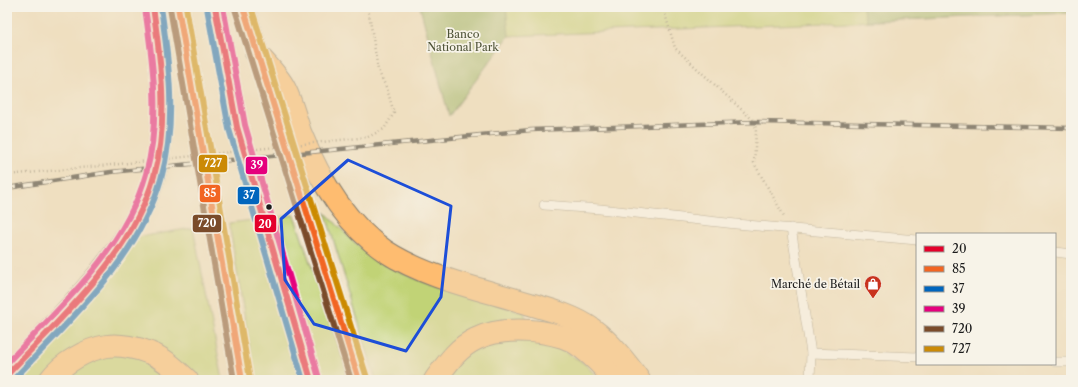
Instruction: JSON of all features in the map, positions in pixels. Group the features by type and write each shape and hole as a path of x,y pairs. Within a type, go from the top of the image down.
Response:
{"highway":[{"path":"7,375 88,286 129,234 147,198 158,155 162,116 162,63 154,7"},
{"path":"178,7 242,380"},
{"path":"215,7 237,127 311,380"},
{"path":"242,7 359,380"},
{"path":"256,53 281,82 304,141 324,182 340,207 359,229 385,250 418,268 461,283 564,314 592,329 619,353 639,380"},
{"path":"435,380 451,358 475,339 504,332 531,330 564,337 593,356 613,380"},
{"path":"50,380 55,372 73,359 108,346 123,346 150,353 172,366 187,380"}],"lane":[{"path":"544,205 600,209 736,224 916,240"},
{"path":"791,228 811,353 810,380"},
{"path":"1056,252 1071,254"},
{"path":"811,353 916,357"},
{"path":"1056,362 1071,362"}],"path":[{"path":"7,175 368,137 384,129 394,113 378,70 368,7"},
{"path":"663,7 675,48 755,122 756,132 754,163 791,228"}],"highlighted area":[{"path":"348,160 451,206 441,297 406,351 314,324 285,280 281,219"}],"green space":[{"name":"Banco National Park","path":"420,7 1071,7 1071,13 509,36 449,116"},
{"path":"420,7 506,7 509,36 449,116"},
{"path":"862,7 1071,7 1071,13 867,21"},
{"path":"325,212 366,252 382,263 416,279 433,285 524,312 534,341 561,349 585,364 600,380 376,380"},
{"path":"294,215 350,380 255,380 229,223"},
{"path":"193,228 223,380 20,380 139,237"}],"railway":[{"path":"7,188 111,172 531,130 755,122 1071,128"}],"transit line":[{"name":"20","path":"7,375 71,308 92,283 130,232 144,205 154,176 159,155 162,113 161,70 153,7"},
{"name":"37","path":"13,380 78,311 119,262 136,236 150,208 161,179 169,136 169,71 161,7"},
{"name":"85","path":"178,7 242,380"},
{"name":"727","path":"186,7 250,379"},
{"name":"20","path":"215,7 237,127 311,380"},
{"name":"39","path":"223,7 245,125 319,378"},
{"name":"85","path":"243,7 359,380"},
{"name":"727","path":"251,7 367,378"},
{"name":"39","path":"7,363 68,299 107,253 123,228 136,202 151,154 154,112 153,70 145,8"},
{"name":"720","path":"170,8 234,380"},
{"name":"37","path":"207,8 229,129 303,380"},
{"name":"720","path":"235,9 351,380"}],"place":[{"name":"Marché de Bétail","path":"873,299"}]}
